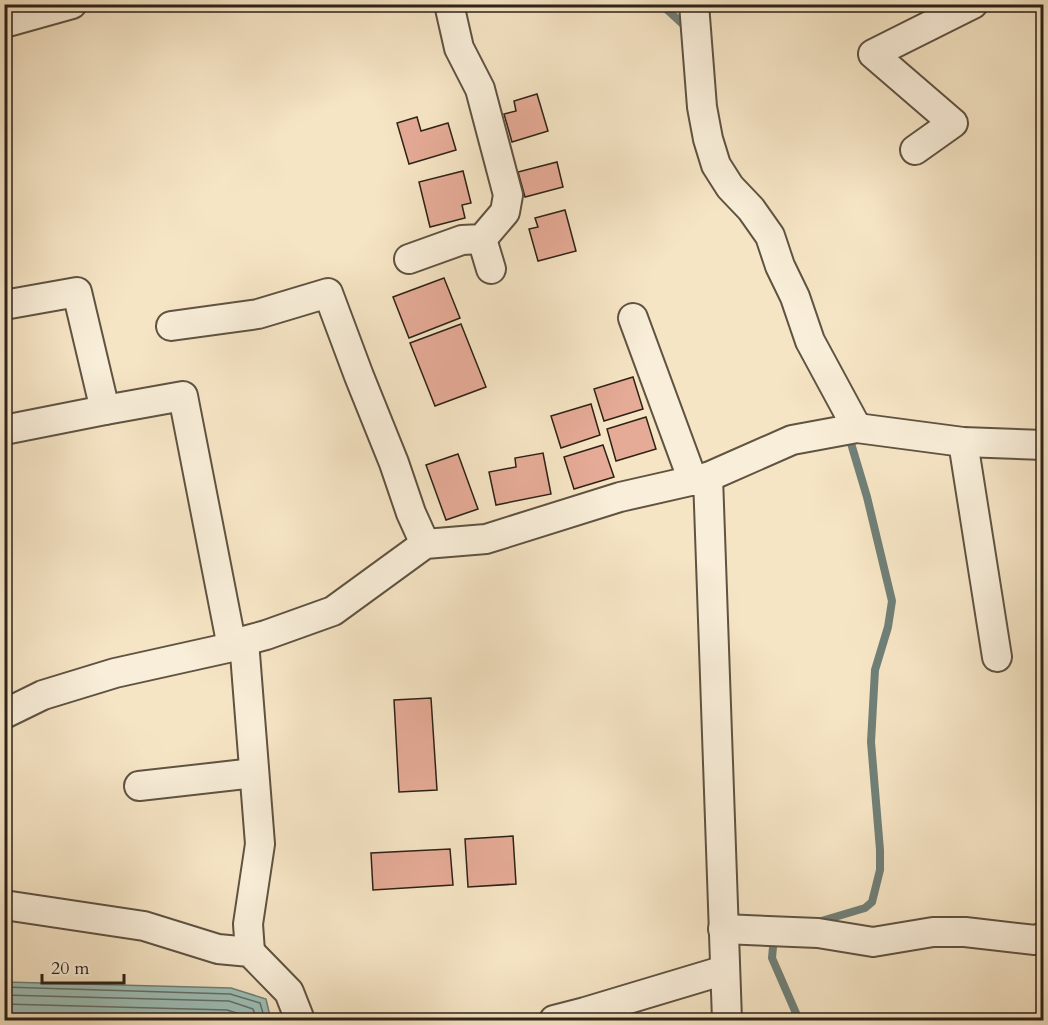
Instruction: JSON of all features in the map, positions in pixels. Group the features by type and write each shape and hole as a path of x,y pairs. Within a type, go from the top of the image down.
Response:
{"street":[{"path":"4,23 72,4"},
{"path":"409,260 462,240 482,239 505,212 508,195 480,89 459,48 449,4"},
{"path":"694,4 702,107 716,165 730,187 751,209 770,236 810,341 857,428"},
{"path":"915,150 953,123 873,54 973,4"},
{"path":"482,239 491,269"},
{"path":"4,305 77,292 105,410"},
{"path":"171,326 258,314 328,293 411,513 425,544"},
{"path":"633,318 701,479 727,1020"},
{"path":"4,430 183,396 238,644 254,773 260,844 248,924 250,952 289,992 300,1020"},
{"path":"4,714 43,695 115,673 238,644 333,611 425,544 486,539 620,497 701,479 792,440 857,428 963,442 1044,445"},
{"path":"963,442 997,657"},
{"path":"140,786 254,773"},
{"path":"4,905 144,926 218,949 250,952"},
{"path":"723,929 818,933 873,942 933,932 965,932 1035,940 1044,937"},
{"path":"554,1020 725,970"}],"water":[{"path":"5,982 231,988 266,999 271,1020 5,1020"}],"building":[{"path":"537,94 548,131 512,142 504,114 516,111 514,101"},
{"path":"417,117 421,131 448,123 456,150 409,164 397,123"},
{"path":"557,162 563,187 525,197 518,172"},
{"path":"463,171 471,203 462,205 465,218 430,227 419,182"},
{"path":"565,210 576,251 538,261 529,229 538,227 535,218"},
{"path":"444,278 460,318 409,338 393,297"},
{"path":"461,324 486,387 435,406 410,343"},
{"path":"633,377 643,409 604,421 594,389"},
{"path":"591,404 600,435 561,448 551,416"},
{"path":"646,417 656,449 616,461 607,429"},
{"path":"603,445 614,477 574,489 564,457"},
{"path":"543,453 551,494 496,505 489,472 516,467 515,458"},
{"path":"458,454 478,509 446,520 426,465"},
{"path":"431,698 437,790 399,792 394,700"},
{"path":"513,836 516,884 468,887 465,839"},
{"path":"450,849 453,885 373,890 371,853"}],"waterway":[{"path":"661,4 686,29"},
{"path":"818,922 865,908 872,902 880,870 871,742 875,670 888,627 892,601 867,497 850,440"},
{"path":"773,947 772,958 799,1020"}]}
